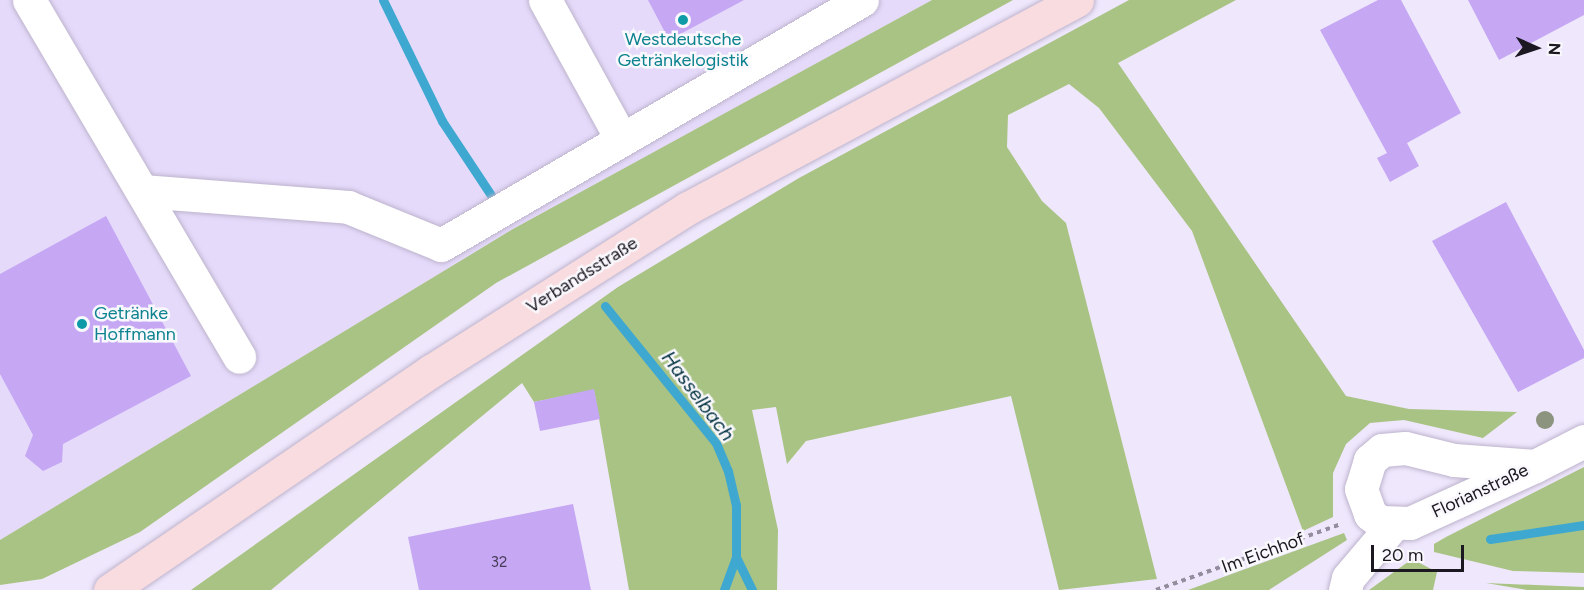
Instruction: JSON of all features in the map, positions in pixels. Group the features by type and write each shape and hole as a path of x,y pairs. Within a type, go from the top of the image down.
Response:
{"main road":[{"name":"Verbandsstraße","path":"111,590 431,371 688,208 1077,0"}],"street":[{"path":"546,0 621,138"},
{"path":"142,191 348,207 441,245 621,138 862,0"},
{"path":"38,2 142,191 239,357"},
{"name":"Florianstraße","path":"1535,466 1454,460 1405,447 1382,450 1364,473 1361,489 1381,520 1422,518 1535,466 1584,441"},
{"path":"1345,590 1348,578 1378,548 1381,520"}],"path":[{"name":"Im Eichhof","path":"1156,590 1381,520"}],"shaded area":[{"path":"0,0 932,0 513,229 0,540"}],"green space":[{"path":"932,0 1013,0 496,283 140,532 42,579 0,585 0,540 513,229"},
{"path":"1129,0 1236,0 1118,63 1346,396 1409,409 1517,412 1483,438 1404,420 1370,423 1346,444 1333,473 1333,517 1303,531 1192,231 1099,108 1069,84 1008,115 1007,147 1042,201 1066,223 1157,579 1059,590 1011,396 806,441 787,464 776,407 752,410 778,530 777,590 629,590 594,390 534,402 522,383 271,590 191,590 618,287 799,178"},
{"path":"1584,467 1584,573 1513,571 1434,552 1434,544 1446,537"},
{"path":"1344,533 1347,540 1269,590 1188,590"},
{"path":"1412,559 1437,572 1433,590 1369,590"},
{"path":"1486,583 1584,587 1584,590 1527,590"}],"building":[{"name":"Westdeutsche Getränkelogistik","path":"648,0 744,0 669,40"},
{"path":"1378,0 1401,0 1461,113 1407,143 1419,166 1390,182 1377,158 1387,153 1320,30"},
{"path":"1468,0 1584,0 1584,15 1499,60"},
{"path":"1506,202 1584,350 1584,358 1518,392 1432,241"},
{"name":"Getränke Hoffmann","path":"106,216 191,376 63,444 62,462 43,471 25,456 33,435 0,374 0,274"},
{"path":"594,389 600,419 540,431 534,402"},
{"path":"573,504 591,590 419,590 408,537"}],"waterway":[{"name":"Hasselbach","path":"383,0 442,121 491,195"},
{"name":"Hasselbach","path":"605,306 716,443 728,471 736,505 736,557 724,590"},
{"path":"1490,539 1584,525"},
{"path":"736,557 752,590"}],"place":[{"name":"Westdeutsche Getränkelogistik","path":"683,20"},
{"name":"Getränke Hoffmann","path":"82,324"}]}
